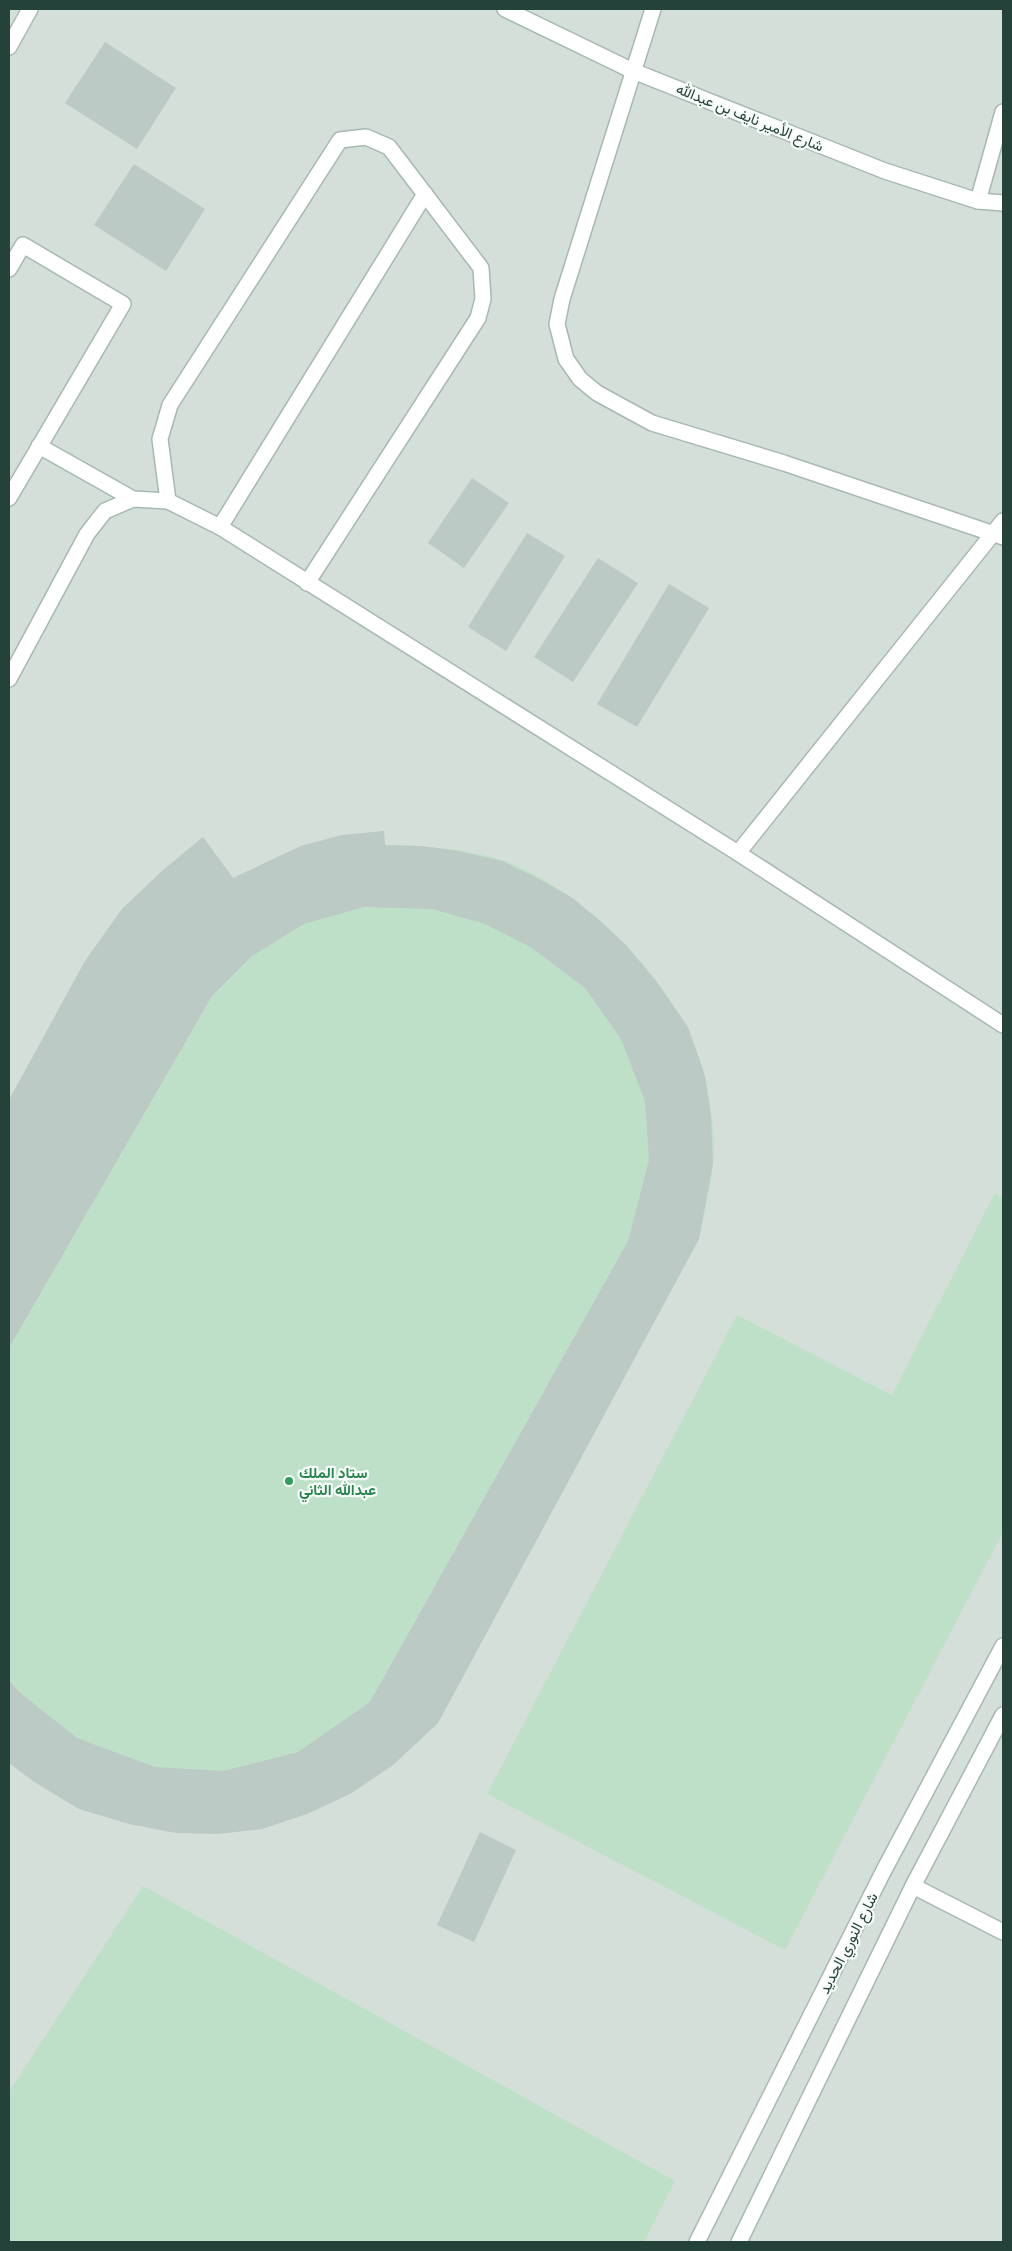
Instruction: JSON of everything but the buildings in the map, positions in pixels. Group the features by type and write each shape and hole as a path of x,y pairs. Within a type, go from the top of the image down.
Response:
{"street":[{"path":"9,47 30,9"},
{"name":"شارع الأمير نايف بن عبدالله","path":"504,9 633,71 885,171 978,201 1003,203"},
{"path":"653,9 562,299 557,324 566,359 580,380 597,393 652,423 784,463 998,535"},
{"path":"978,201 1003,112"},
{"path":"168,501 160,439 170,405 340,140 366,137 390,146 481,268 483,300 478,318 307,583"},
{"path":"220,528 425,194"},
{"path":"9,269 23,245 123,304 9,498"},
{"path":"39,446 133,499 168,501 220,528 738,853 1003,1025"},
{"path":"9,679 87,534 105,511 133,499"},
{"path":"738,853 998,535 1003,521"},
{"name":"شارع النوري الحديد","path":"697,2242 883,1872 1003,1646"},
{"path":"740,2242 913,1886 1003,1715"},
{"path":"913,1886 1003,1932"}],"shaded area":[{"path":"9,9 1003,9 1003,2242 9,2242"}],"green space":[{"name":"ستاد الملك عبدالله الثاني","path":"384,831 385,845 459,850 502,860 534,874 566,894 598,919 628,947 654,978 677,1010 694,1044 705,1077 709,1097 714,1154 711,1183 699,1239 438,1723 393,1765 350,1794 307,1814 262,1829 79,1809 33,1781 9,1763 9,1100 85,961 122,909 162,871 203,837 233,878 301,846 342,835"},
{"path":"995,1193 1003,1198 1003,1532 785,1950 487,1794 737,1315 892,1395"},
{"path":"143,1886 675,2181 644,2242 9,2242 9,2092"}],"place":[{"name":"ستاد الملك عبدالله الثاني","path":"289,1481"}]}
